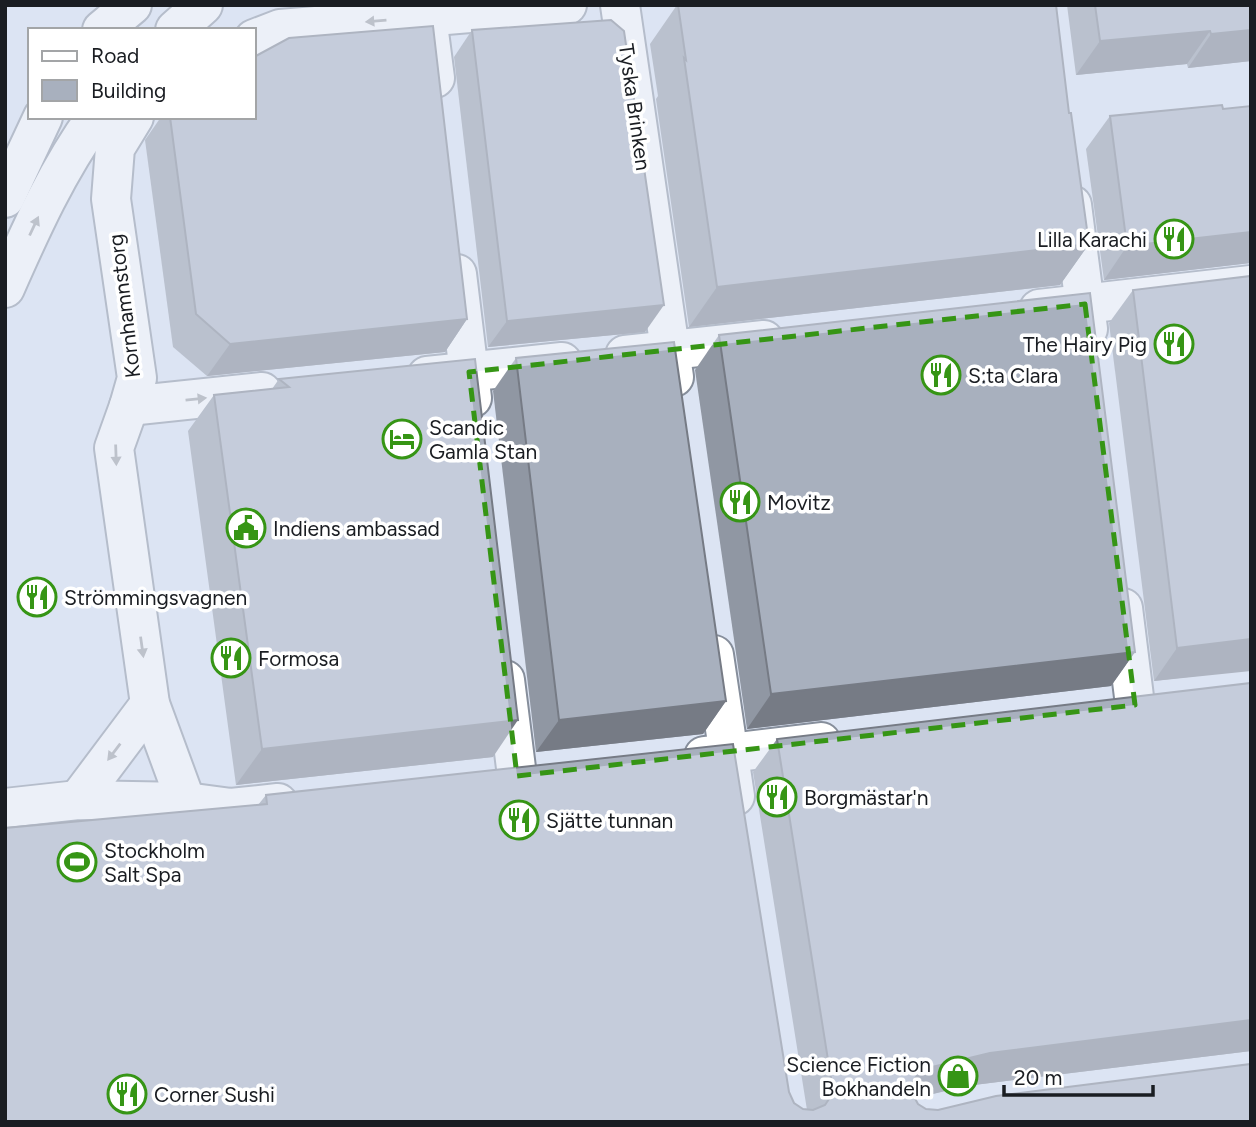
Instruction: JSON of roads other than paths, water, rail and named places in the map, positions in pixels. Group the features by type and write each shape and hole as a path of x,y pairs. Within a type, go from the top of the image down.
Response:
{"street":[{"path":"105,28 132,5"},
{"path":"177,28 203,5"},
{"path":"256,38 280,29 566,5"},
{"name":"Tyska Brinken","path":"621,5 678,404"},
{"path":"428,17 439,113"},
{"path":"5,198 42,119"},
{"path":"5,288 75,146 95,119"},
{"name":"Kornhamnstorg","path":"133,119 115,148 111,200 137,378 114,448 150,705 186,802"},
{"path":"1067,168 1092,359"},
{"path":"453,235 475,425"},
{"path":"1001,314 1251,285"},
{"path":"390,379 801,336"},
{"path":"129,406 293,389"},
{"path":"1119,581 1121,707 1174,701"},
{"path":"708,619 741,835"},
{"path":"501,641 503,777 556,771"},
{"path":"78,800 150,705"},
{"path":"675,759 850,739"},
{"path":"5,808 78,800 186,802 231,808 312,799"}],"place":[{"name":"Lilla Karachi","path":"1174,239"},
{"name":"The Hairy Pig","path":"1174,344"},
{"name":"S:ta Clara","path":"941,375"},
{"name":"Scandic Gamla Stan","path":"402,439"},
{"name":"Movitz","path":"740,502"},
{"name":"Indiens ambassad","path":"246,528"},
{"name":"Strömmingsvagnen","path":"37,597"},
{"name":"Formosa","path":"231,658"},
{"name":"Borgmästar'n","path":"777,797"},
{"name":"Sjätte tunnan","path":"519,820"},
{"name":"Stockholm Salt Spa","path":"77,862"},
{"name":"Science Fiction Bokhandeln","path":"958,1076"},
{"name":"Corner Sushi","path":"127,1094"}]}
